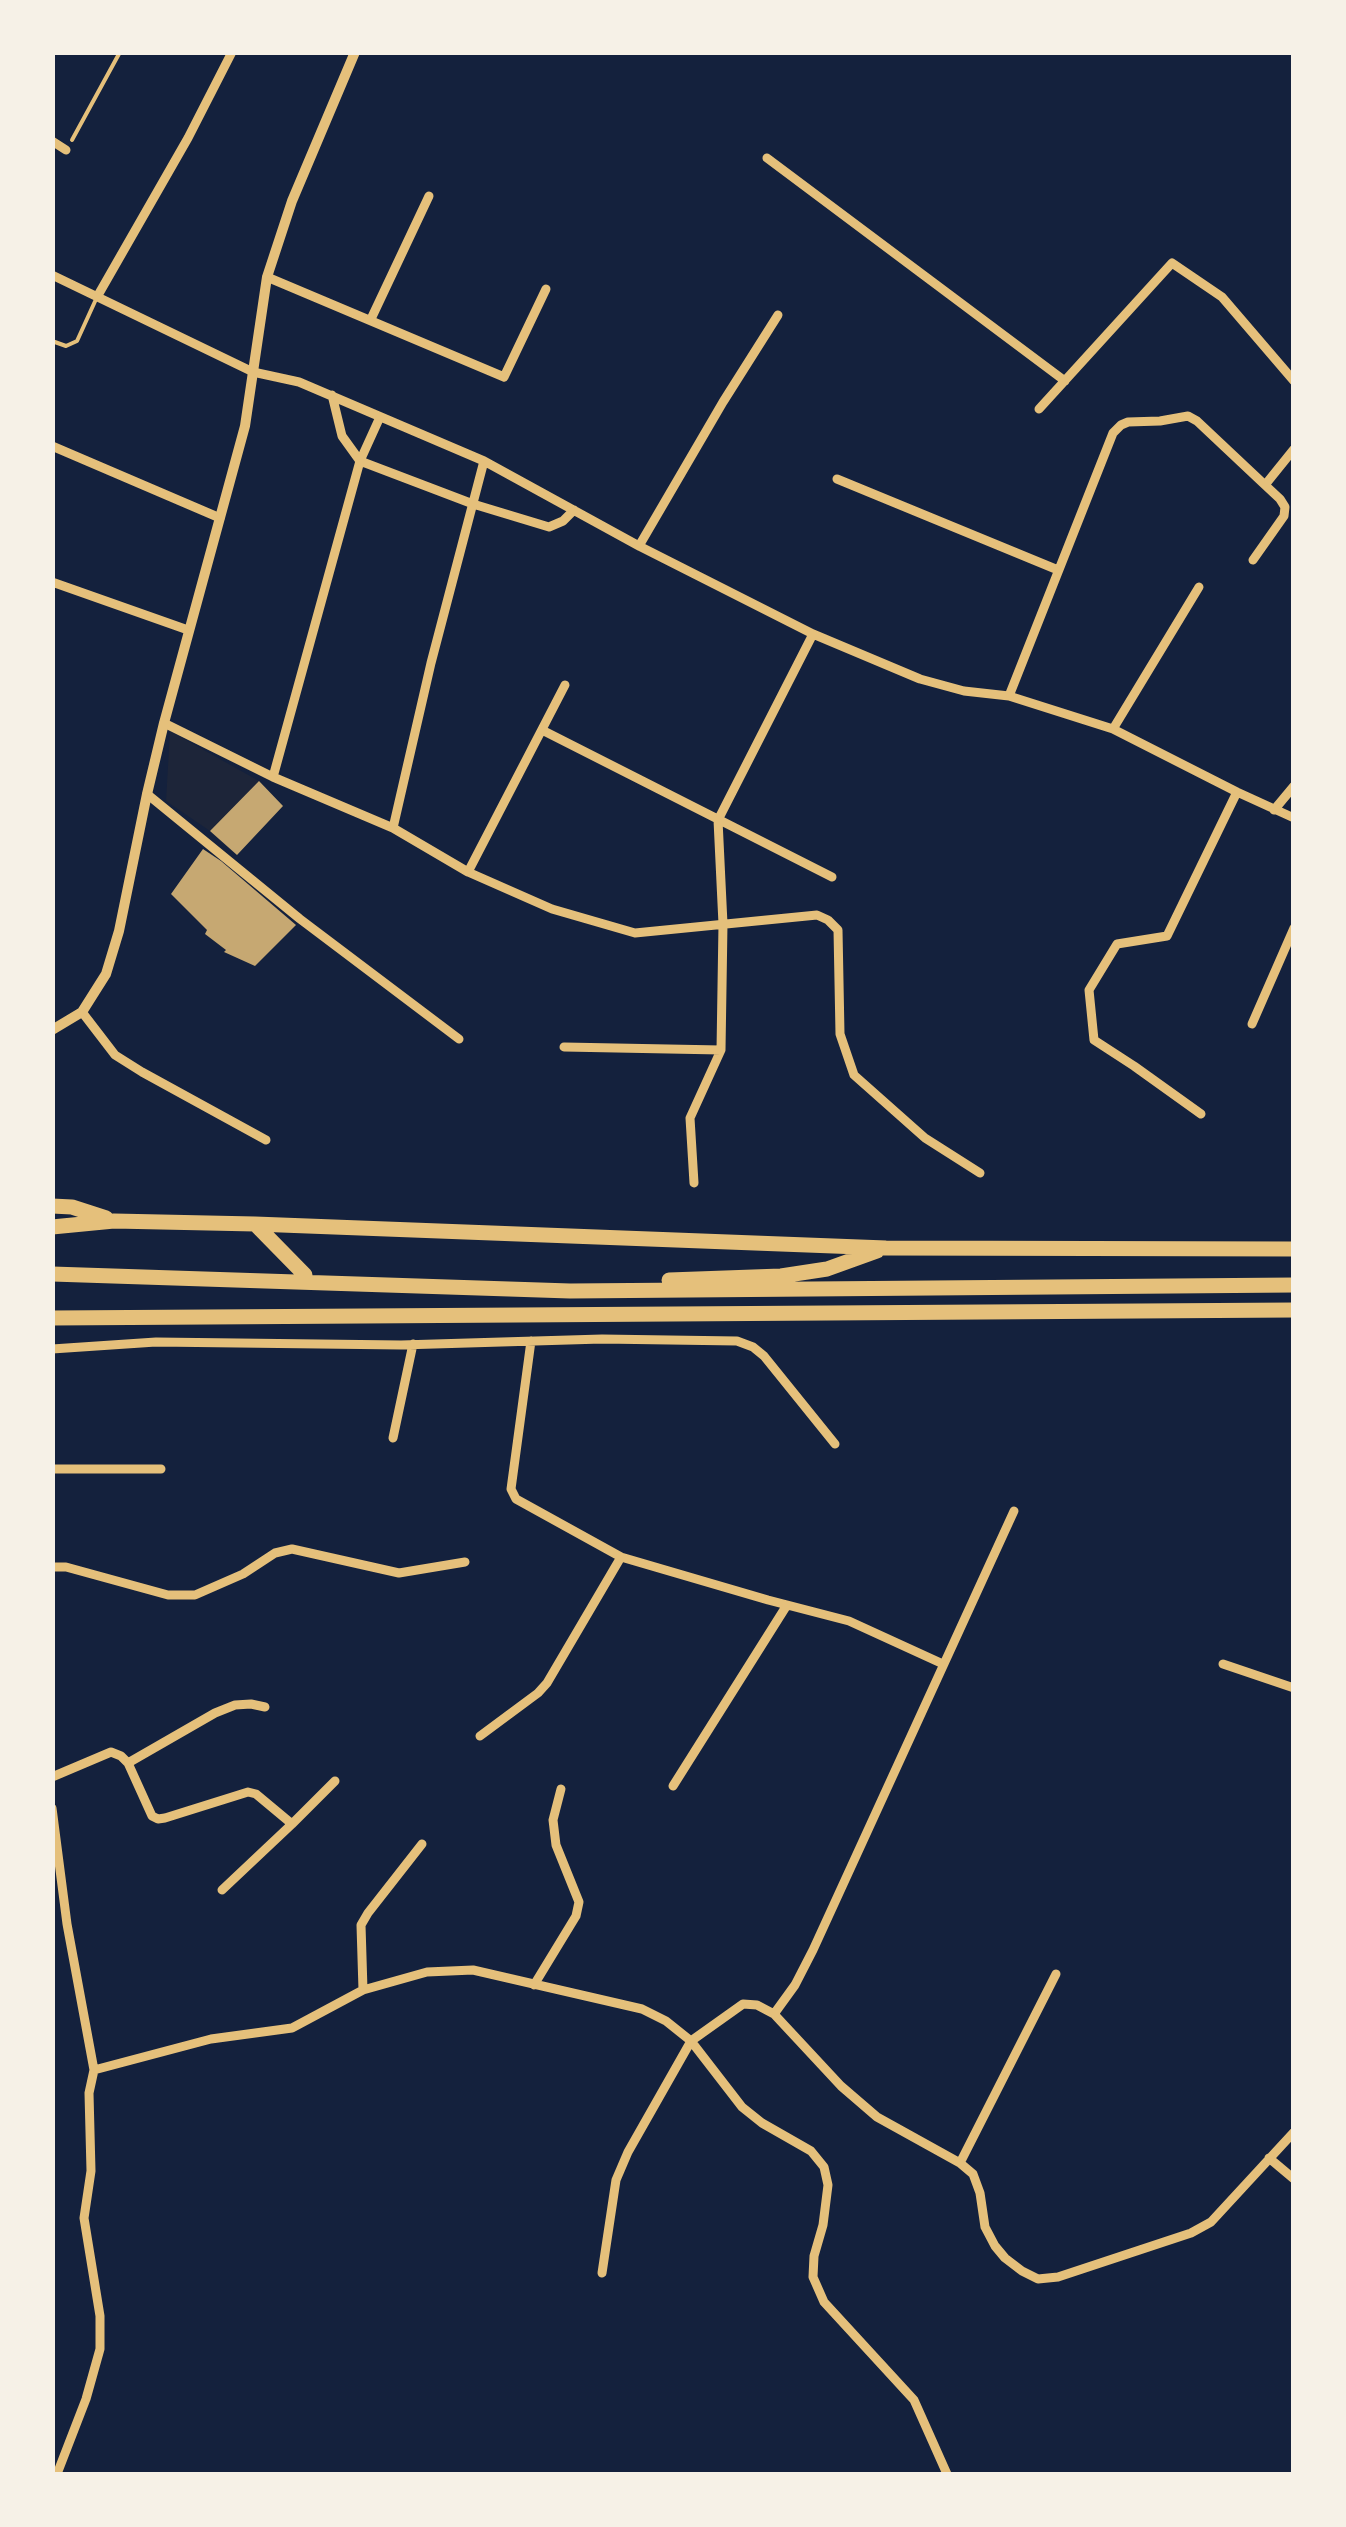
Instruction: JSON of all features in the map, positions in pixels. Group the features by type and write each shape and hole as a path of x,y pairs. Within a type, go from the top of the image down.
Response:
{"highway":[{"path":"52,1206 72,1207 114,1221"},
{"path":"52,1227 114,1221 886,1248 1294,1250"},
{"path":"255,1224 305,1275"},
{"path":"61,1266 556,1284 781,1276 828,1268 886,1248"},
{"path":"52,1274 570,1291 1294,1284"},
{"path":"52,1318 1294,1310"}],"street":[{"path":"97,297 232,52"},
{"path":"52,1030 82,1012 106,974 119,932 164,722 245,426 267,277 292,201 354,52"},
{"path":"52,140 66,150"},
{"path":"766,158 1064,380"},
{"path":"371,320 429,196"},
{"path":"1038,410 1172,263 1222,297 1294,381"},
{"path":"52,276 253,372 299,382 484,462 813,634 920,680 964,691 1009,696 1113,728 1294,818"},
{"path":"267,277 504,378 546,289"},
{"path":"640,546 778,316"},
{"path":"332,395 342,436 360,460 473,504 549,528 574,510"},
{"path":"1009,696 1113,433 1121,425 1188,416 1280,499 1285,507 1284,516 1253,560"},
{"path":"273,777 360,460 380,417"},
{"path":"52,446 220,518"},
{"path":"1265,485 1294,450"},
{"path":"393,828 431,662 484,462"},
{"path":"837,479 1058,570"},
{"path":"52,582 188,630"},
{"path":"1113,728 1199,587"},
{"path":"694,1183 690,1118 721,1050 718,820 813,634"},
{"path":"468,872 565,685"},
{"path":"164,722 273,777 393,828 468,872 552,910 634,933 817,915 828,920 838,930 840,1034 854,1075 925,1138 980,1173"},
{"path":"542,730 832,876"},
{"path":"1274,810 1294,786"},
{"path":"1201,1114 1094,1040 1089,990 1118,944 1167,936 1237,792"},
{"path":"147,794 300,919 459,1039"},
{"path":"1252,1024 1294,928"},
{"path":"82,1012 115,1055 266,1140"},
{"path":"564,1047 721,1050"},
{"path":"531,1341 510,1489 516,1499 622,1557 849,1621 943,1664"},
{"path":"52,1350 156,1342 736,1341 764,1356 835,1444"},
{"path":"393,1438 413,1344"},
{"path":"52,1469 161,1469"},
{"path":"774,2014 795,1985 812,1950 1014,1511"},
{"path":"52,1566 168,1595 195,1596 243,1574 276,1553 292,1549 399,1573 464,1562"},
{"path":"480,1736 538,1693 557,1668 622,1557"},
{"path":"673,1786 788,1605"},
{"path":"1223,1664 1294,1688"},
{"path":"128,1763 215,1713 235,1705 265,1707"},
{"path":"52,1776 111,1752 128,1763 152,1816 165,1818 248,1792 263,1799 292,1824"},
{"path":"222,1890 335,1781"},
{"path":"534,1984 576,1916 579,1902 556,1845 553,1820 561,1789"},
{"path":"52,1808 67,1924 94,2070 89,2093 91,2171 84,2218 100,2316 100,2349 86,2400 56,2474"},
{"path":"363,1990 361,1926 422,1844"},
{"path":"94,2070 211,2039 292,2028 363,1990 428,1972 473,1970 642,2009 692,2041 742,2108 812,2152 824,2167 828,2185 813,2276 824,2302 914,2400 947,2474"},
{"path":"960,2163 1056,1974"},
{"path":"602,2273 616,2180 649,2112 692,2041 742,2004 757,2005 774,2014 841,2086 877,2117 973,2174 985,2227 995,2246 1004,2258 1038,2279 1058,2277 1192,2233 1211,2222 1294,2132"},
{"path":"1269,2158 1294,2179"}],"lane":[{"path":"52,342 66,346 77,341 97,297"}],"path":[{"path":"66,150 120,52"}],"shaded area":[{"path":"170,731 259,781 210,831 166,801"}],"building":[{"path":"259,781 283,806 237,855 210,831"},
{"path":"203,849 296,925 255,966 224,952 171,894"}]}
